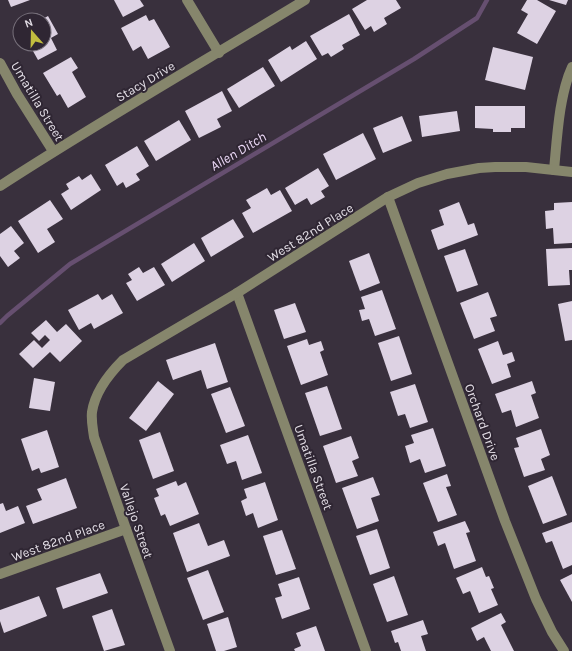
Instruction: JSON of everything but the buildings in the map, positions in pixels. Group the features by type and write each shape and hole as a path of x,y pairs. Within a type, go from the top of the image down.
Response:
{"street":[{"path":"187,0 219,53"},
{"name":"Stacy Drive","path":"0,186 53,151 219,53 305,0"},
{"name":"Umatilla Street","path":"0,63 17,94 53,151"},
{"path":"554,170 560,112 566,84 572,67"},
{"name":"West 82nd Place","path":"95,398 102,385 123,360 237,293 388,198 418,183 447,174 479,168 526,167 572,172"},
{"name":"Orchard Drive","path":"388,198 505,521 536,599 552,632 564,651"},
{"name":"Umatilla Street","path":"237,293 366,651"},
{"name":"Vallejo Street","path":"95,398 92,412 94,437 170,651"},
{"name":"West 82nd Place","path":"0,574 126,529"}],"waterway":[{"name":"Allen Ditch","path":"0,323 70,264 414,59 477,18 487,0"}]}
